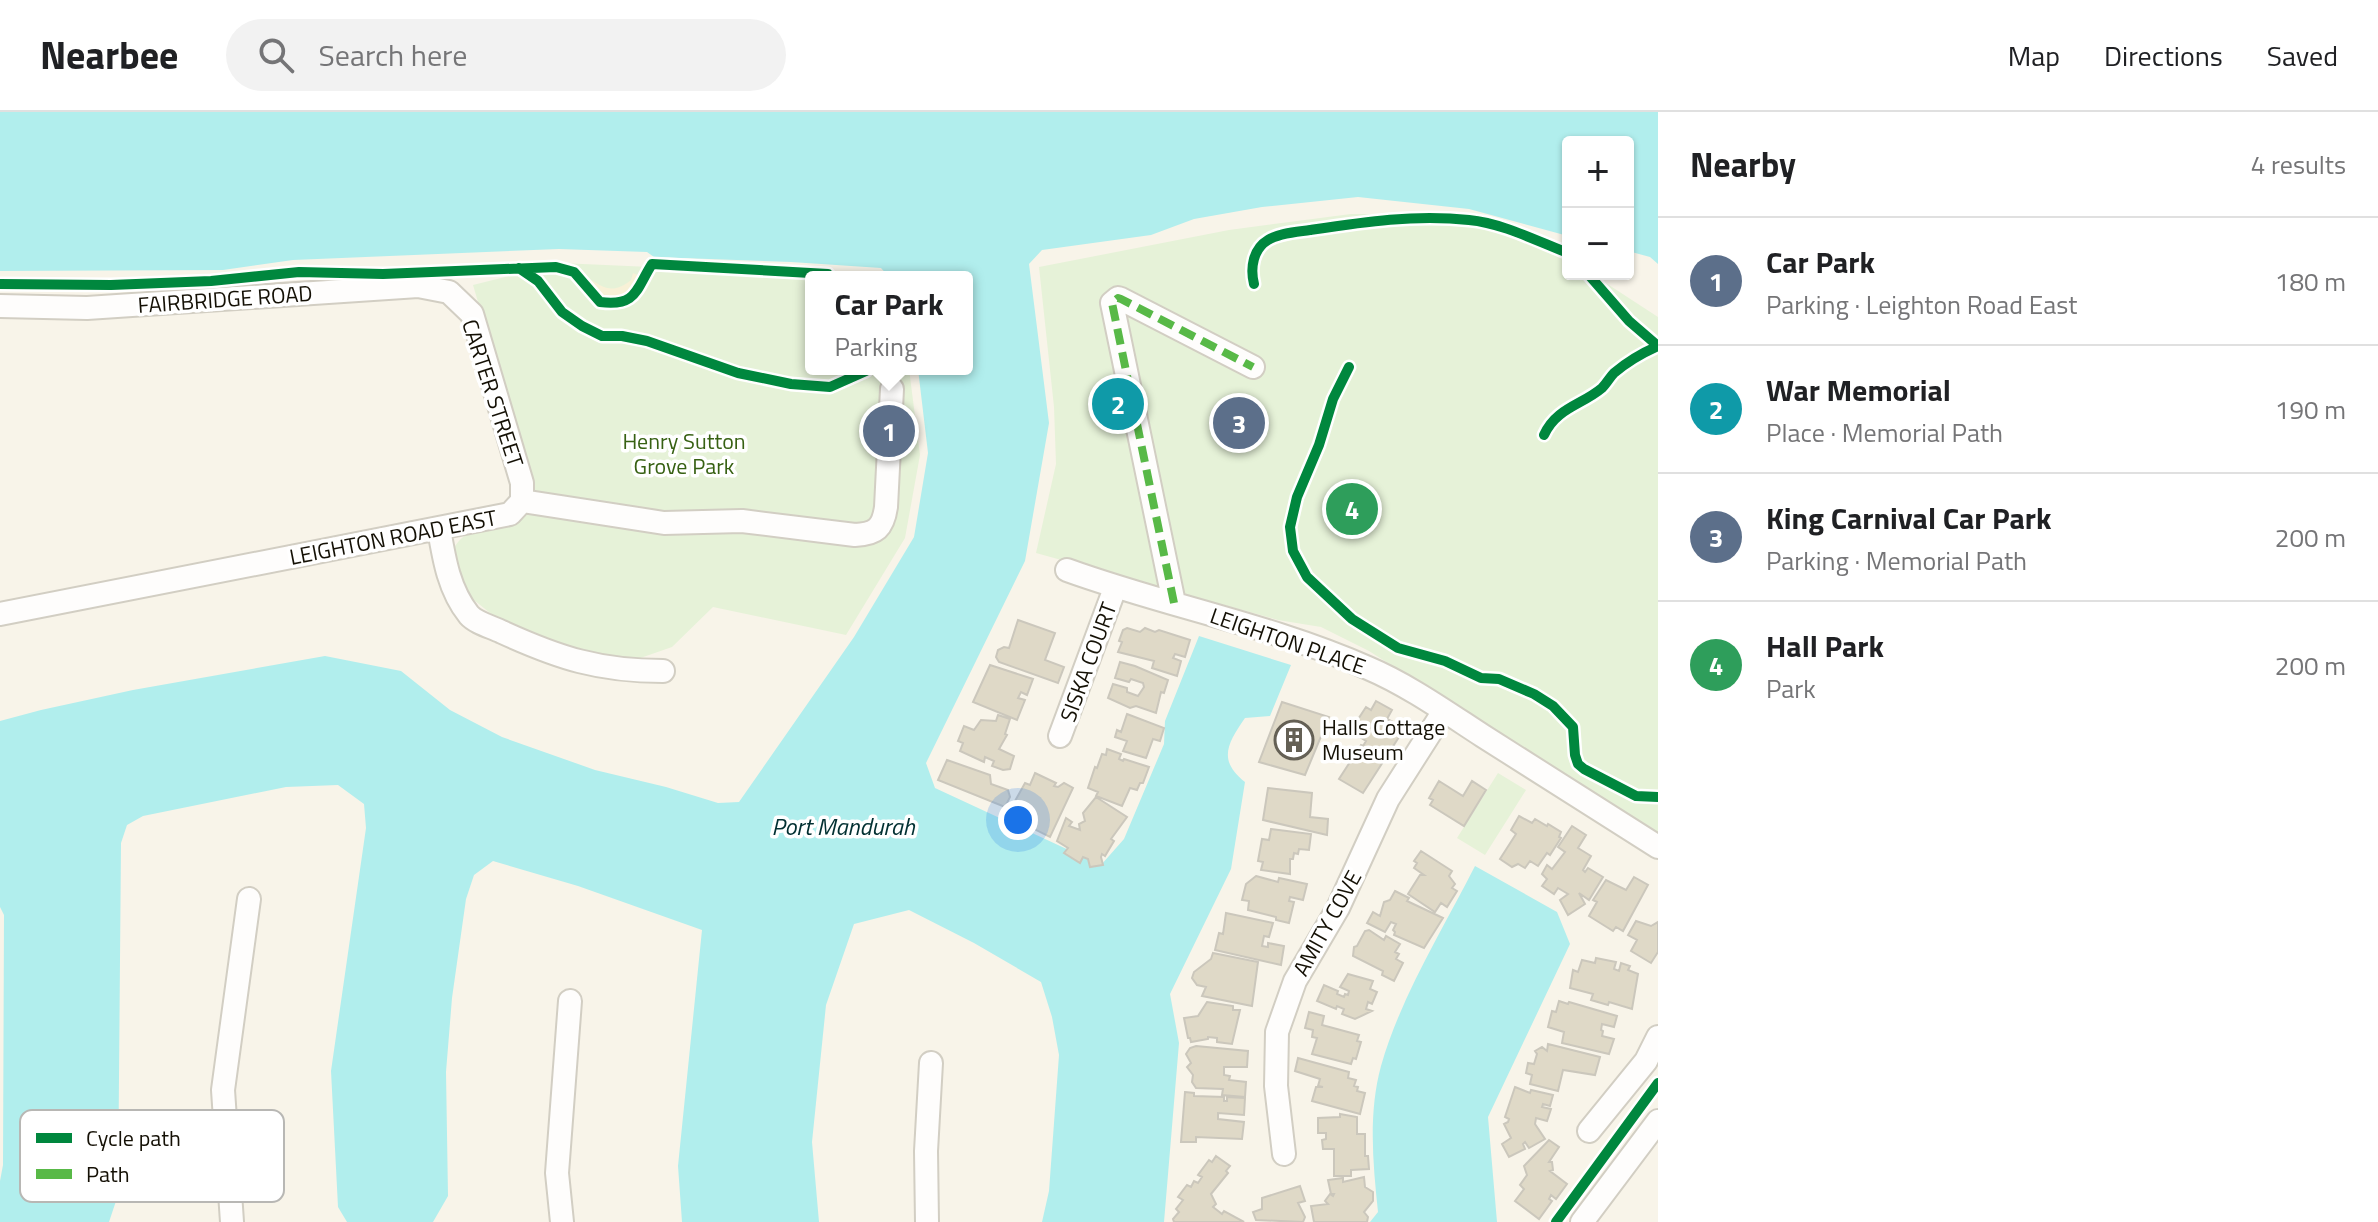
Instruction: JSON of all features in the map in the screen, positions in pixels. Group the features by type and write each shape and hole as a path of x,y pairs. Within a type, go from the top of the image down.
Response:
{"street":[{"name":"FAIRBRIDGE ROAD","path":"0,306 87,308 418,286 449,292"},
{"name":"CARTER STREET","path":"449,292 472,314 522,483 522,501"},
{"path":"1174,603 1112,303 1121,299 1253,367"},
{"name":"LEIGHTON ROAD EAST","path":"0,614 510,514 522,501 664,523 742,521 855,535 869,534 884,521 892,389"},
{"path":"439,529 445,570 471,618 589,665 628,671 663,671"},
{"name":"LEIGHTON PLACE","path":"1067,570 1115,588 1309,645 1370,668 1444,711 1658,847"},
{"name":"SISKA COURT","path":"1060,736 1115,588"},
{"name":"AMITY COVE","path":"1284,1154 1276,1086 1277,1032 1295,981 1338,908 1388,799 1444,711"},
{"path":"224,1110 223,1090 249,899"},
{"path":"562,1222 557,1173 570,1001"},
{"path":"1589,1131 1646,1061 1658,1037"},
{"path":"927,1222 926,1151 931,1063"},
{"path":"1582,1222 1658,1121"},
{"path":"231,1202 232,1222"}],"green space":[{"path":"1351,214 1400,214 1481,225 1562,256 1562,280 1601,280 1658,317 1658,835 1369,651 1321,627 1278,620 1036,553 1056,464 1054,407 1039,267 1229,230"},
{"name":"Henry Sutton Grove Park","path":"560,263 805,274 805,375 910,375 920,455 905,538 846,635 713,607 672,647 626,663 580,655 495,617 469,596 451,556 455,546 475,531 514,524 534,491 473,285"},
{"path":"1498,773 1526,790 1485,855 1457,838"}],"sand":[{"path":"633,273 642,277 636,292 617,303 601,297 586,277 613,289 631,280"}],"water":[{"name":"Port Mandurah","path":"0,112 1658,112 1658,264 1650,257 1634,253 1634,136 1562,136 1562,234 1469,209 1358,197 1262,207 1194,219 1151,235 1042,250 1029,264 1049,423 1025,561 926,763 935,788 1101,865 1124,839 1164,744 1165,721 1199,636 1291,665 1270,716 1245,718 1230,743 1228,759 1236,774 1245,782 1231,869 1170,994 1179,1043 1164,1222 1042,1222 1049,1191 1059,1055 1041,982 909,910 854,924 826,1005 812,1142 819,1222 682,1222 678,1166 702,930 578,886 493,861 474,875 466,899 452,998 446,1072 448,1196 433,1222 347,1222 338,1207 331,1071 366,828 364,804 338,785 286,787 143,816 127,825 121,843 119,1110 20,1110 20,1202 116,1202 109,1222 0,1222 4,915 0,907 0,721 133,690 325,656 401,671 450,710 502,737 595,770 718,803 739,802 854,637 914,537 928,453 919,375 973,375 973,271 884,271 881,268 791,262 654,257 647,252 559,249 293,260 223,270 0,271"},
{"path":"1475,866 1557,912 1570,944 1488,1117 1497,1222 1370,1222 1378,1212 1373,1121 1381,1066 1399,1014"}],"building":[{"path":"1018,620 1055,633 1045,660 1064,667 1058,683 999,662 996,657 998,650 1009,648"},
{"path":"1127,628 1140,632 1145,628 1155,632 1159,630 1190,640 1185,657 1175,654 1173,658 1181,661 1177,676 1152,668 1154,661 1118,652 1123,630"},
{"path":"1120,662 1168,680 1164,693 1161,692 1156,713 1136,706 1130,708 1108,698 1113,684 1127,688 1127,692 1138,696 1144,687 1143,683 1131,679 1129,682 1115,678"},
{"path":"990,665 1033,679 1027,695 1021,692 1018,698 1025,700 1017,720 973,702"},
{"path":"1376,701 1392,710 1387,719 1397,724 1399,737 1363,793 1339,779 1366,741 1352,732 1355,724 1366,707 1371,710"},
{"name":"Halls Cottage Museum","path":"1282,702 1329,717 1305,775 1259,762"},
{"path":"1127,714 1164,728 1160,741 1153,739 1146,758 1123,751 1127,741 1115,737 1117,730 1121,732"},
{"path":"998,715 1010,719 1007,735 999,749 1014,756 1010,769 1003,770 992,766 994,761 985,757 984,762 960,751 963,743 958,741 964,726 974,730 981,720 996,721"},
{"path":"1107,749 1121,754 1119,759 1123,761 1149,767 1143,783 1137,790 1130,788 1122,806 1096,796 1098,792 1088,788 1095,767 1102,754 1106,755"},
{"path":"947,760 990,775 991,784 1008,790 1010,797 1005,807 938,780"},
{"path":"1035,773 1056,783 1054,786 1064,783 1073,788 1050,837 1012,818 1019,803 1015,801 1025,783 1030,785"},
{"path":"1439,781 1463,796 1472,781 1486,790 1464,826 1430,805 1433,800 1429,798"},
{"path":"1268,788 1312,793 1310,817 1328,819 1327,835 1263,820"},
{"path":"1096,797 1127,817 1111,839 1114,841 1105,856 1102,854 1103,865 1090,867 1088,859 1083,857 1080,863 1064,853 1068,848 1057,841 1066,818 1072,822 1069,826 1080,830 1079,824 1085,821 1083,813"},
{"path":"1519,816 1532,823 1535,819 1561,832 1561,838 1550,855 1547,853 1538,866 1530,861 1525,868 1518,864 1512,867 1500,859 1516,834 1511,830"},
{"path":"1572,826 1586,835 1578,848 1591,856 1583,870 1585,872 1588,868 1603,877 1589,900 1579,893 1585,904 1568,915 1560,900 1568,894 1558,888 1554,894 1542,886 1547,879 1542,874 1547,865 1552,869 1565,852 1558,847"},
{"path":"1271,829 1311,834 1309,850 1299,849 1298,854 1294,853 1293,859 1290,859 1290,874 1261,870 1263,862 1258,861 1262,839 1269,840"},
{"path":"1421,851 1452,871 1449,876 1455,884 1452,888 1457,891 1447,907 1441,903 1435,912 1408,894 1420,875 1424,875 1414,868 1417,863 1414,861"},
{"path":"1256,876 1278,882 1279,878 1307,884 1303,900 1290,897 1289,901 1294,902 1289,923 1248,910 1249,901 1242,900 1246,884"},
{"path":"1634,877 1648,885 1623,931 1616,927 1613,931 1589,916 1597,902 1593,900 1606,880 1626,890"},
{"path":"1395,891 1409,898 1407,901 1443,918 1424,948 1394,935 1396,924 1391,922 1385,932 1367,923 1373,912 1380,916 1384,902 1390,900"},
{"path":"1226,913 1273,923 1269,937 1264,936 1262,946 1268,947 1268,943 1284,946 1281,965 1215,950 1219,933 1223,934"},
{"path":"1636,921 1651,926 1658,922 1658,952 1651,963 1631,951 1637,940 1628,935"},
{"path":"1369,930 1384,940 1386,936 1400,944 1395,952 1399,954 1396,959 1403,963 1394,981 1382,975 1383,971 1353,956 1354,947"},
{"path":"1213,953 1258,962 1252,1006 1202,996 1206,987 1197,985 1192,978"},
{"path":"1596,958 1616,962 1614,969 1619,971 1621,963 1630,966 1628,970 1638,974 1632,1009 1591,1000 1593,994 1570,988 1573,970 1578,972 1582,960 1595,963"},
{"path":"1348,974 1373,981 1370,989 1377,992 1366,1009 1372,1011 1355,1019 1342,1014 1344,1009 1317,1001 1324,985 1344,997 1348,995 1349,991 1340,987"},
{"path":"1559,1001 1617,1016 1614,1027 1602,1024 1602,1036 1614,1039 1609,1054 1562,1043 1564,1032 1548,1027 1552,1011 1556,1012"},
{"path":"1207,1002 1240,1010 1232,1044 1217,1042 1217,1038 1191,1042 1188,1038 1184,1018 1198,1016"},
{"path":"1309,1012 1324,1016 1322,1025 1359,1035 1357,1041 1361,1042 1356,1059 1353,1058 1351,1064 1312,1054 1317,1038 1312,1037 1313,1030 1305,1028"},
{"path":"1548,1044 1600,1057 1595,1075 1563,1070 1558,1091 1530,1084 1532,1075 1526,1073 1528,1063 1534,1064 1535,1051 1542,1047 1547,1051"},
{"path":"1196,1046 1248,1051 1247,1067 1224,1067 1224,1075 1230,1076 1229,1080 1246,1082 1245,1097 1222,1095 1223,1089 1196,1088 1187,1067 1191,1063 1186,1054"},
{"path":"1298,1058 1349,1072 1348,1078 1356,1080 1354,1086 1358,1087 1357,1091 1365,1093 1360,1114 1312,1101 1316,1087 1323,1087 1318,1086 1320,1079 1295,1071"},
{"path":"1515,1087 1530,1093 1531,1090 1553,1095 1550,1106 1543,1104 1542,1107 1551,1109 1547,1121 1536,1118 1535,1124 1545,1139 1529,1148 1525,1142 1525,1149 1509,1157 1502,1144 1511,1138 1504,1124 1509,1119 1505,1117"},
{"path":"1185,1092 1194,1093 1194,1096 1224,1097 1224,1101 1227,1097 1245,1098 1244,1115 1218,1113 1218,1119 1244,1122 1242,1139 1196,1137 1196,1142 1181,1142"},
{"path":"1340,1114 1357,1117 1357,1134 1365,1134 1365,1156 1368,1156 1369,1169 1351,1170 1351,1176 1334,1176 1334,1149 1323,1149 1322,1140 1326,1139 1326,1133 1318,1133 1318,1118 1340,1117"},
{"path":"1549,1140 1559,1147 1549,1162 1552,1162 1553,1170 1550,1171 1567,1184 1556,1199 1551,1195 1549,1199 1552,1201 1539,1219 1515,1201 1524,1189 1520,1185 1527,1175 1524,1166"},
{"path":"1216,1156 1230,1166 1211,1194 1216,1204 1213,1207 1244,1222 1174,1222 1179,1212 1176,1209 1183,1200 1178,1197 1187,1185 1191,1187 1194,1181 1198,1183 1202,1177 1198,1175"},
{"path":"1364,1177 1365,1187 1373,1192 1373,1201 1364,1212 1367,1222 1314,1222 1311,1206 1328,1204 1325,1201 1330,1194 1333,1196 1334,1194 1331,1194 1328,1180 1343,1178 1343,1182"},
{"path":"1300,1186 1305,1201 1298,1203 1305,1217 1303,1222 1256,1220 1253,1212 1262,1209 1262,1198"}],"marked path":[{"path":"1174,603 1112,303 1121,299 1253,367"}],"cycle path":[{"path":"1254,284 1252,272 1256,254 1272,238 1350,224 1429,218 1481,222 1562,251"},
{"path":"0,284 111,285 211,281 299,272 383,274 556,267 574,272 600,302 612,303 621,302 634,294 652,264 805,273"},
{"path":"519,268 538,281 562,312 602,336 647,341 738,373 791,384 830,387 857,375"},
{"path":"1593,280 1629,321 1658,346"},
{"path":"1544,435 1562,413 1602,388 1625,365 1658,346"},
{"path":"1349,367 1333,399 1319,445 1297,497 1290,527 1293,551 1307,577 1352,619 1398,648 1445,661 1481,678 1499,679 1534,694 1553,706 1573,727 1575,755 1584,769 1636,796 1658,797"},
{"path":"1556,1222 1658,1083"}],"place":[{"name":"War Memorial","path":"1118,404"},
{"name":"King Carnival Car Park","path":"1239,423"},
{"name":"Car Park","path":"889,431"},
{"name":"Hall Park","path":"1352,509"},
{"name":"Halls Cottage Museum","path":"1294,740"}]}
